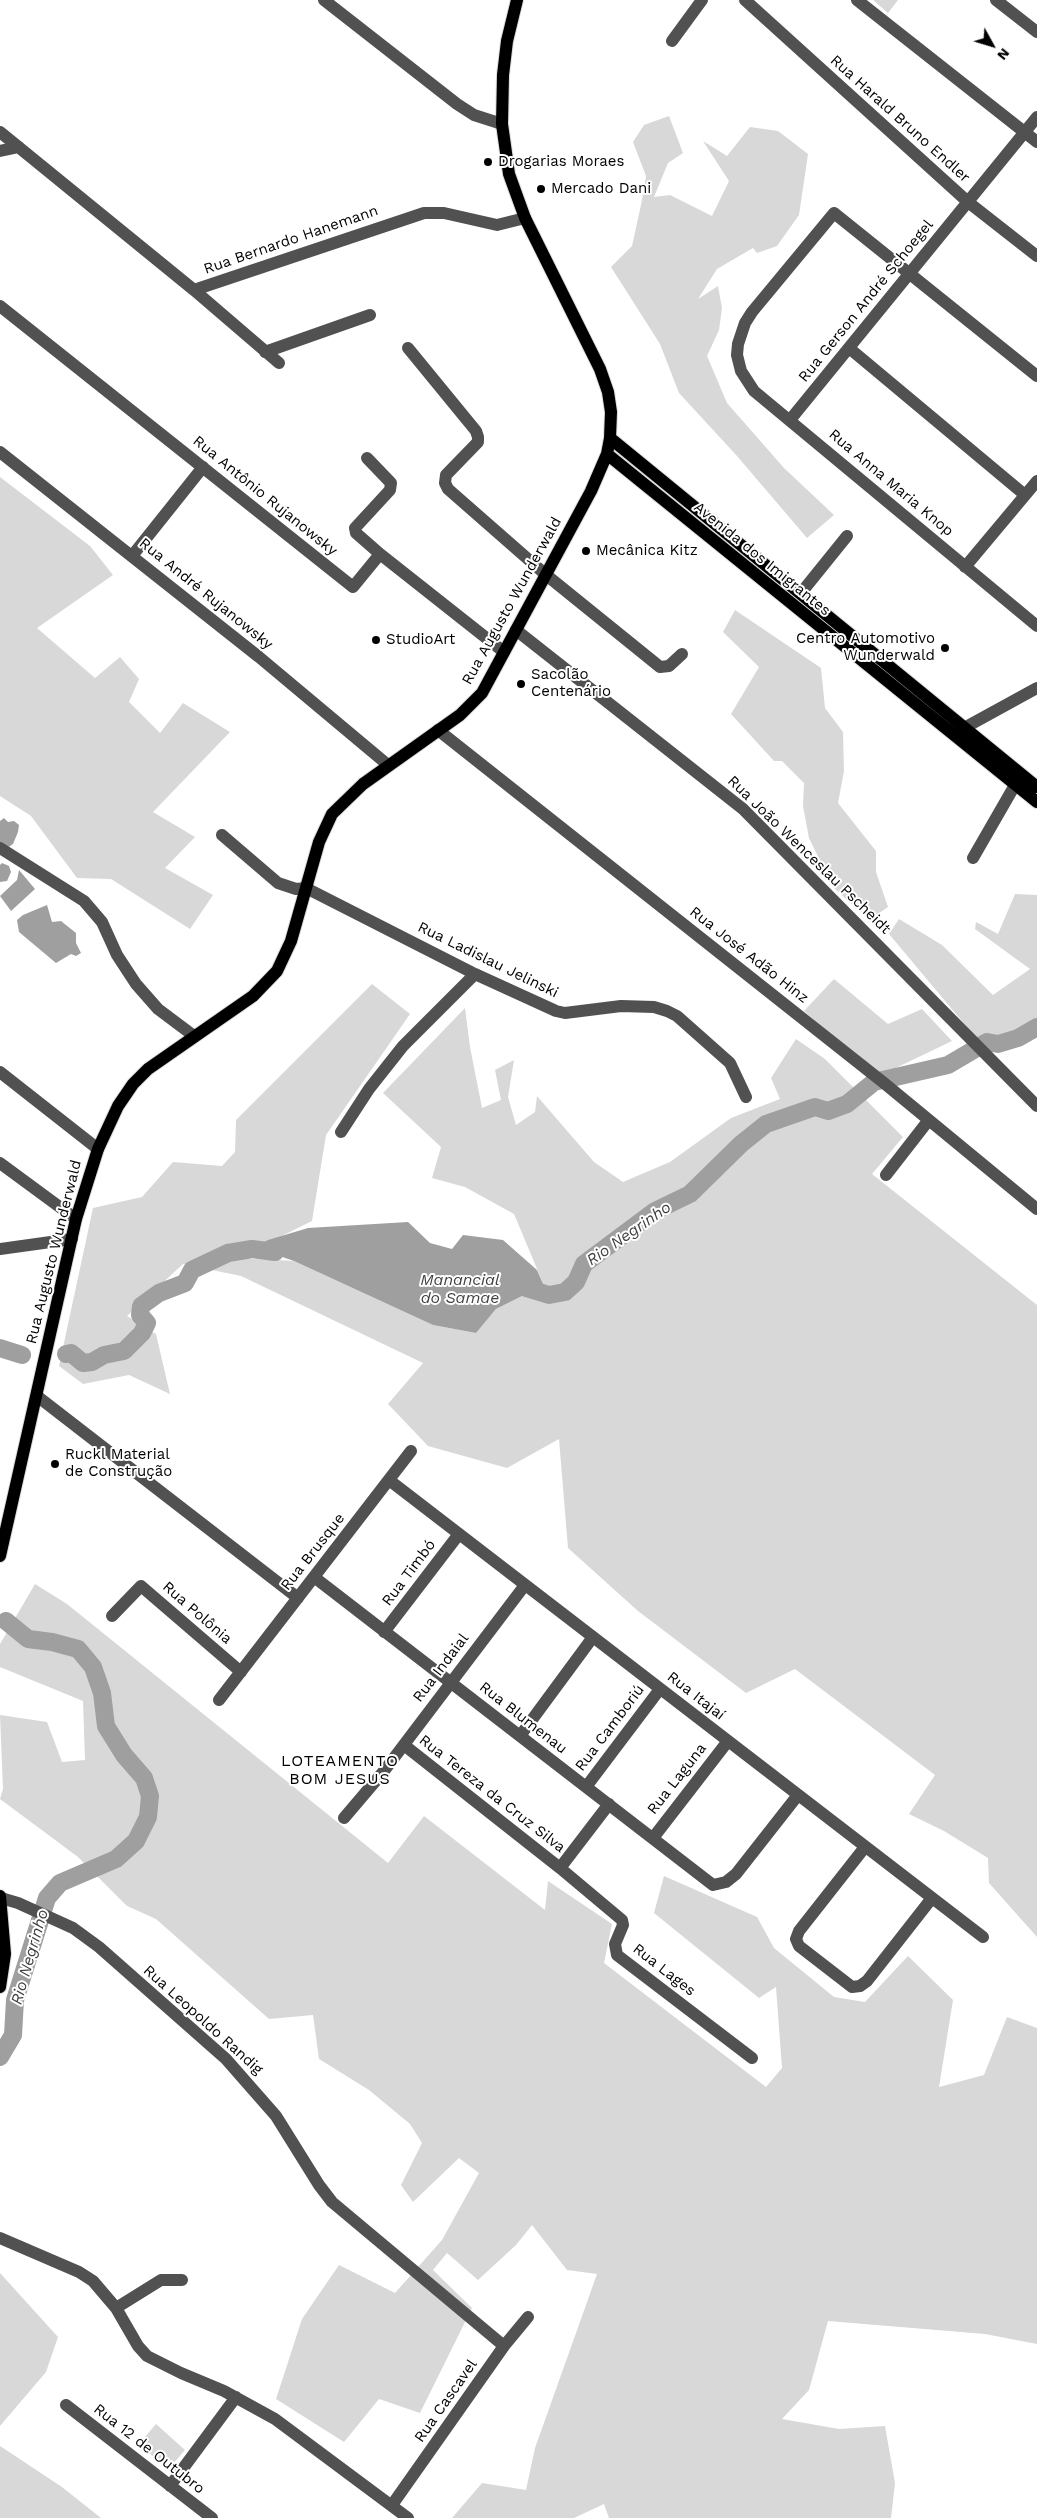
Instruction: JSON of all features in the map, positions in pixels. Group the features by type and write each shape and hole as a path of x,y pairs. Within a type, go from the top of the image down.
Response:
{"main road":[{"name":"Rua Augusto Wunderwald","path":"0,1556 76,1219 98,1149 118,1106 133,1084 166,1054 253,996 276,971 291,941 319,842 332,814 350,794 438,730 482,693 591,491 607,454 610,438 610,402 600,369 525,218 509,174 502,124 504,57 517,0"},
{"name":"Avenida dos Imigrantes","path":"610,438 1037,787"},
{"name":"Avenida dos Imigrantes","path":"607,454 1037,802"},
{"path":"732,554 732,548 740,544"},
{"path":"790,602 801,593"},
{"path":"0,1897 5,1954 0,1987"}],"street":[{"path":"324,0 457,104 474,115 502,124"},
{"path":"672,41 702,0"},
{"name":"Rua Harald Bruno Endler","path":"745,0 968,202 1037,256"},
{"path":"857,0 1037,142"},
{"path":"996,0 1037,32"},
{"name":"Rua Gerson André Schoegel","path":"790,420 1037,117"},
{"name":"Rua Bernardo Hanemann","path":"0,132 194,290 424,213 444,213 497,225 525,218"},
{"path":"0,151 19,147"},
{"name":"Rua Anna Maria Knop","path":"910,273 834,213 745,323 738,344 737,355 741,371 750,386 1037,626"},
{"path":"910,273 1037,376"},
{"path":"194,290 279,363"},
{"name":"Rua Antônio Rujanowsky","path":"0,306 353,587 380,554"},
{"path":"265,352 370,315"},
{"path":"408,348 478,437 478,442 446,475 445,483 448,489 545,574 660,667 669,666 682,654"},
{"path":"849,348 1025,495"},
{"name":"Rua André Rujanowsky","path":"0,452 132,556 388,765"},
{"path":"367,458 391,483 390,490 355,528 356,532 380,554 504,652"},
{"path":"132,556 203,467"},
{"path":"965,567 1037,480"},
{"path":"801,593 847,536"},
{"name":"Rua João Wenceslau Pscheidt","path":"516,630 743,809 1037,1106"},
{"path":"964,728 1037,688"},
{"name":"Rua José Adão Hinz","path":"438,730 869,1071 1037,1209"},
{"path":"973,858 1015,785"},
{"name":"Rua Ladislau Jelinski","path":"222,835 278,883 296,889 306,888 475,974 556,1011 565,1013 621,1006 654,1007 677,1016 730,1063 746,1098"},
{"path":"0,848 84,901 102,922 117,955 136,984 164,1014 194,1036"},
{"path":"341,1132 369,1089 403,1046 475,974"},
{"path":"0,1072 98,1149"},
{"path":"886,1175 928,1121"},
{"path":"0,1162 76,1219"},
{"path":"0,1248 72,1239"},
{"path":"37,1396 298,1598"},
{"name":"Rua Brusque","path":"219,1700 411,1451"},
{"name":"Rua Itajaí","path":"389,1480 983,1937"},
{"name":"Rua Timbó","path":"384,1632 459,1534"},
{"name":"Rua Blumenau","path":"314,1577 713,1884 726,1882 736,1874 798,1795"},
{"name":"Rua Indaial","path":"344,1818 384,1771 525,1585"},
{"name":"Rua Polônia","path":"112,1616 141,1586 240,1672"},
{"path":"520,1736 593,1637"},
{"name":"Rua Camboriú","path":"586,1787 660,1689"},
{"name":"Rua Laguna","path":"653,1838 728,1741"},
{"name":"Rua Tereza da Cruz Silva","path":"404,1745 560,1868"},
{"path":"560,1868 609,1804"},
{"path":"865,1847 799,1931 796,1939 800,1946 852,1986 860,1986 867,1980 932,1898"},
{"name":"Rua Lages","path":"560,1868 622,1920 623,1925 615,1944 617,1955 752,2058"},
{"name":"Rua Leopoldo Randig","path":"0,1897 74,1928 99,1947 226,2059 276,2116 319,2185 332,2202 504,2346"},
{"path":"0,2238 79,2272 93,2281 116,2308 138,2346 147,2356 181,2374 236,2397 275,2419 408,2518"},
{"path":"116,2308 161,2280 182,2280"},
{"name":"Rua Cascavel","path":"392,2505 504,2346 528,2317"},
{"path":"170,2486 236,2397"},
{"name":"Rua 12 de Outubro","path":"66,2405 212,2518"}],"shaded area":[{"path":"873,0 898,0 888,13"},
{"path":"669,116 683,153 668,163 654,197 670,195 712,216 729,181 703,141 727,156 750,127 778,131 808,154 799,215 777,246 757,253 753,248 717,269 698,299 718,286 722,308 719,330 707,356 727,403 784,468 834,515 807,538 737,456 679,393 660,344 611,267 632,246 641,205 646,176 633,142 644,125"},
{"path":"0,477 90,546 113,575 37,628 95,678 120,657 139,679 129,702 160,733 183,703 230,732 153,812 195,837 165,868 213,895 190,929 111,879 77,878 31,816 0,796"},
{"path":"735,610 821,668 825,708 843,732 844,771 838,803 876,851 876,872 888,907 869,920 833,887 809,838 803,806 804,783 782,761 774,761 731,714 759,667 723,632"},
{"path":"1015,894 1037,895 1037,1038 1031,1037 1001,1052 977,1039 889,934 899,919 942,945 993,995 1030,969 975,929 976,922 998,934"},
{"path":"834,979 888,1024 922,1009 952,1041 879,1076 804,1011"},
{"path":"372,984 410,1014 326,1135 312,1221 237,1258 294,1261 433,1325 476,1333 496,1309 522,1296 548,1295 514,1214 465,1187 432,1178 441,1147 383,1093 465,1008 470,1047 482,1108 501,1100 495,1070 514,1060 508,1097 516,1125 535,1112 537,1096 594,1162 623,1182 670,1162 731,1118 780,1099 771,1078 796,1039 825,1059 903,1137 872,1174 1037,1305 1037,1937 989,1883 988,1858 944,1831 909,1814 935,1775 795,1669 746,1693 638,1611 568,1548 559,1439 507,1468 428,1446 388,1404 423,1363 241,1276 183,1264 127,1316 156,1334 170,1394 129,1375 83,1384 59,1366 93,1208 142,1197 173,1162 222,1166 235,1152 236,1120"},
{"path":"35,1584 67,1604 388,1863 424,1816 545,1910 548,1881 612,1924 604,1963 766,2087 782,2068 776,1987 759,1998 654,1913 664,1876 757,1917 774,1948 834,1997 865,2002 908,1956 953,2000 939,2087 984,2075 1007,2017 1037,2028 1037,2344 985,2334 828,2321 809,2390 782,2419 839,2429 885,2426 895,2483 891,2518 609,2518 604,2504 574,2518 452,2518 482,2483 526,2490 535,2448 597,2274 567,2270 532,2225 516,2245 478,2280 447,2253 433,2270 472,2308 420,2413 379,2399 344,2442 276,2399 302,2319 339,2265 395,2293 442,2240 479,2173 459,2158 413,2202 401,2185 422,2143 410,2124 369,2090 319,2059 313,2015 269,2019 156,1919 127,1906 78,1857 0,1799 3,1789 0,1715 47,1722 62,1762 85,1760 83,1701 0,1667 0,1644"},
{"path":"0,2273 58,2337 46,2372 0,2426"},
{"path":"156,2424 185,2450 168,2470 139,2444"},
{"path":"0,2446 62,2487 101,2518 0,2518"}],"water":[{"path":"4,818 8,822 14,821 19,825 13,844 7,848 0,843 0,821"},
{"path":"2,863 9,866 11,872 7,881 0,882 0,865"},
{"path":"19,870 35,889 11,911 0,896 17,880"},
{"path":"47,905 52,922 61,921 76,933 76,943 81,953 76,956 71,954 56,963 19,932 17,920 23,915"},
{"name":"Manancial do Samae","path":"408,1222 430,1243 452,1249 463,1235 503,1240 537,1270 548,1295 522,1296 496,1309 476,1333 433,1325 294,1261 268,1252 252,1249 268,1240 308,1228"}],"waterway":[{"name":"Rio Negrinho","path":"526,1288 549,1295 565,1292 576,1282 584,1264 655,1211 690,1194 741,1144 766,1124 815,1107 828,1111 847,1104 874,1082 948,1065 987,1042 998,1044 1018,1038 1037,1027"},
{"name":"Rio Negrinho","path":"66,1354 71,1353 83,1363 92,1362 104,1355 124,1351 142,1333 147,1323 140,1315 141,1306 159,1293 185,1283 192,1270 228,1253 252,1249 275,1252"},
{"name":"Rio Negrinho","path":"0,1348 22,1355"},
{"name":"Rio Negrinho","path":"0,2057 13,2035 15,2000 47,1898 60,1883 116,1859 136,1841 148,1817 150,1796 144,1778 124,1755 106,1726 102,1693 93,1667 78,1649 52,1642 28,1639 6,1621"}],"place":[{"name":"Drogarias Moraes","path":"488,162"},
{"name":"Mercado Dani","path":"541,189"},
{"name":"Mecânica Kitz","path":"586,551"},
{"name":"StudioArt","path":"376,640"},
{"name":"Centro Automotivo Wunderwald","path":"945,648"},
{"name":"Sacolão Centenário","path":"521,684"},
{"name":"Ruckl Material de Construção","path":"55,1464"}],"district":[{"name":"LOTEAMENTO BOM JESUS","path":"340,1770"}]}
